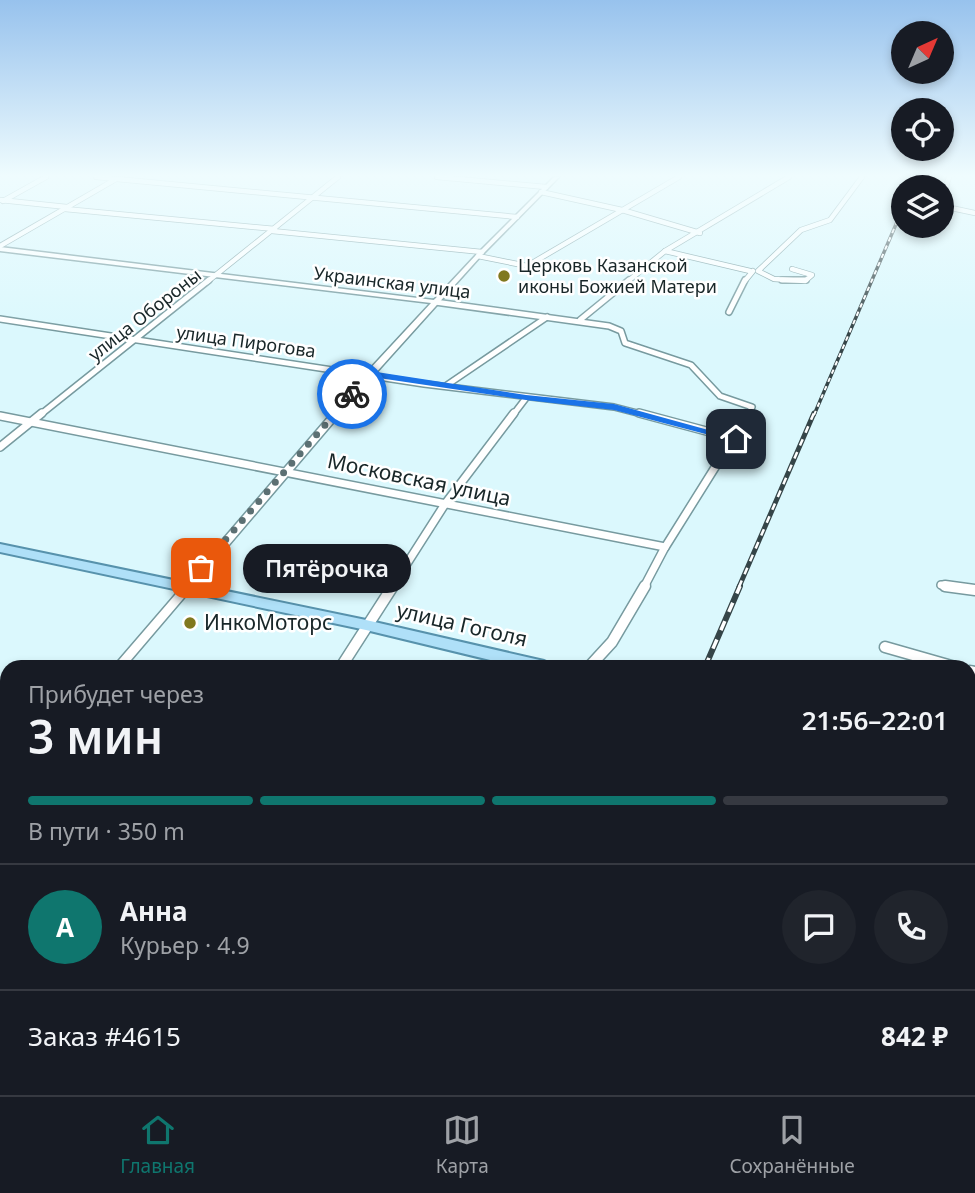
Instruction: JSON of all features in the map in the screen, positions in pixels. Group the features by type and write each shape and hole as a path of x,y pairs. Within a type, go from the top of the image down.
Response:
{"main road":[{"name":"улица Гоголя","path":"0,548 366,625 514,660"}],"street":[{"path":"0,248 33,228"},
{"path":"256,228 480,254 527,266 591,228"},
{"path":"124,660 370,374 506,228"},
{"path":"683,228 700,233"},
{"path":"580,320 666,251 708,228"},
{"path":"758,271 801,230 810,228"},
{"name":"улица Обороны","path":"0,447 274,230"},
{"name":"Украинская улица","path":"0,248 580,320 615,328 631,346 668,355 691,365 720,396 752,407 736,439"},
{"path":"666,251 791,281 805,281 812,275 810,272 792,269"},
{"path":"729,312 750,271"},
{"path":"447,385 547,317"},
{"name":"улица Пирогова","path":"0,319 526,398 614,407 736,439"},
{"path":"345,660 445,504 526,398"},
{"name":"Московская улица","path":"0,416 286,470 665,547"},
{"path":"596,660 611,644 665,547 736,439"},
{"path":"941,585 975,590"},
{"path":"886,647 931,660"}],"railway":[{"path":"814,415 891,236"},
{"path":"739,587 814,413"},
{"path":"708,660 740,586"}],"way so far":[{"path":"201,568 352,394"}],"place":[{"name":"Церковь Казанской иконы Божией Матери","path":"504,276"},
{"name":"Пятёрочка","path":"201,568"},
{"name":"ИнкоМоторс","path":"190,623"}],"route":[{"path":"352,394 370,374 526,398 614,407 736,439"}]}
